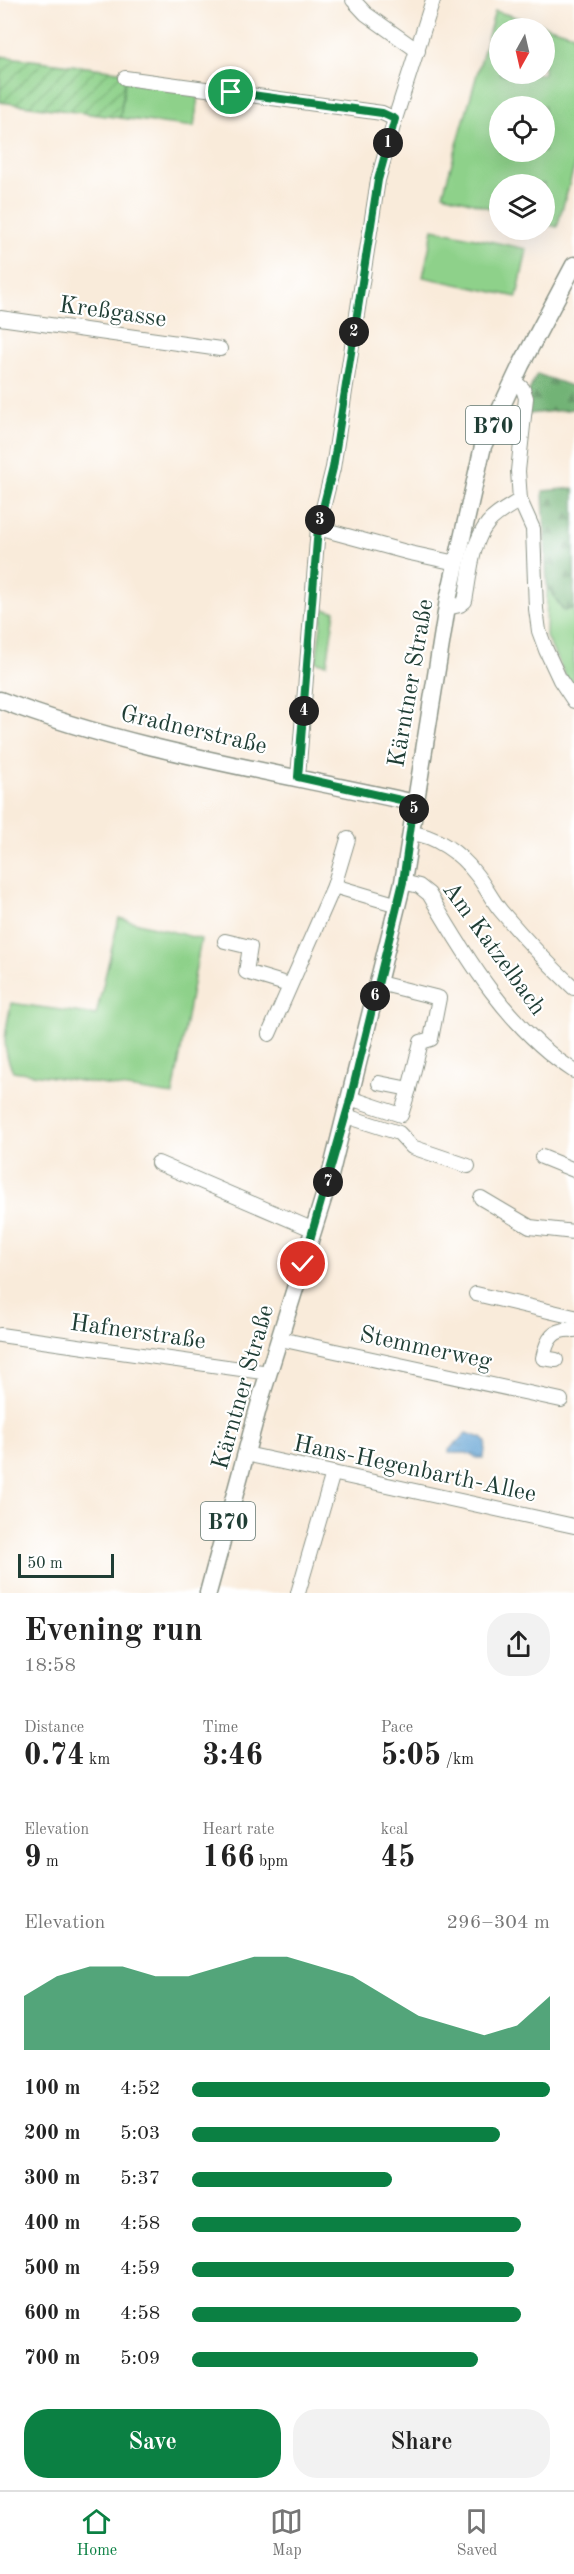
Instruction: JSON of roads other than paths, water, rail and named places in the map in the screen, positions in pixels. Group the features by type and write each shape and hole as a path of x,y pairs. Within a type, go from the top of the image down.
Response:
{"main road":[{"name":"Kärntner Straße","path":"208,1593 269,1373 314,1230 346,1116 398,905 447,608 483,446 574,265"},
{"name":"Gradnerstraße","path":"0,700 38,715 124,739 414,803"}],"street":[{"path":"353,0 366,14 418,51"},
{"path":"298,777 318,528 333,468 378,180 433,0"},
{"path":"125,78 382,113 395,119"},
{"name":"Kreßgasse","path":"0,318 220,349"},
{"path":"514,381 523,389 526,398 518,471 520,500 533,529 534,590 539,631 560,680 574,701"},
{"path":"447,608 460,605 465,601 480,535 489,522 520,500"},
{"path":"318,528 410,554 456,563"},
{"path":"410,833 426,836 456,854 474,872 498,908 574,988"},
{"path":"269,1034 334,886 348,839"},
{"name":"Am Katzelbach","path":"403,882 424,889 429,894 492,991 527,1033 574,1071"},
{"path":"334,886 398,905"},
{"path":"225,941 250,947 246,972 289,985"},
{"path":"350,1098 401,1115 421,1042 431,1039 440,998 379,983"},
{"path":"379,1083 409,1089"},
{"path":"346,1116 399,1133 412,1147 468,1166"},
{"path":"542,1157 574,1170"},
{"path":"158,1163 314,1230"},
{"path":"481,1198 530,1227 574,1232"},
{"path":"476,1294 574,1317"},
{"path":"556,1360 543,1358 547,1341 558,1331 574,1330"},
{"name":"Hafnerstraße","path":"0,1335 269,1373"},
{"name":"Stemmerweg","path":"280,1339 561,1400"},
{"name":"Hans-Hegenbarth-Allee","path":"246,1454 574,1526"},
{"path":"298,1593 333,1473"}],"water":[{"path":"466,1433 482,1438 486,1442 484,1458 476,1458 467,1453 449,1453 449,1450"}]}
